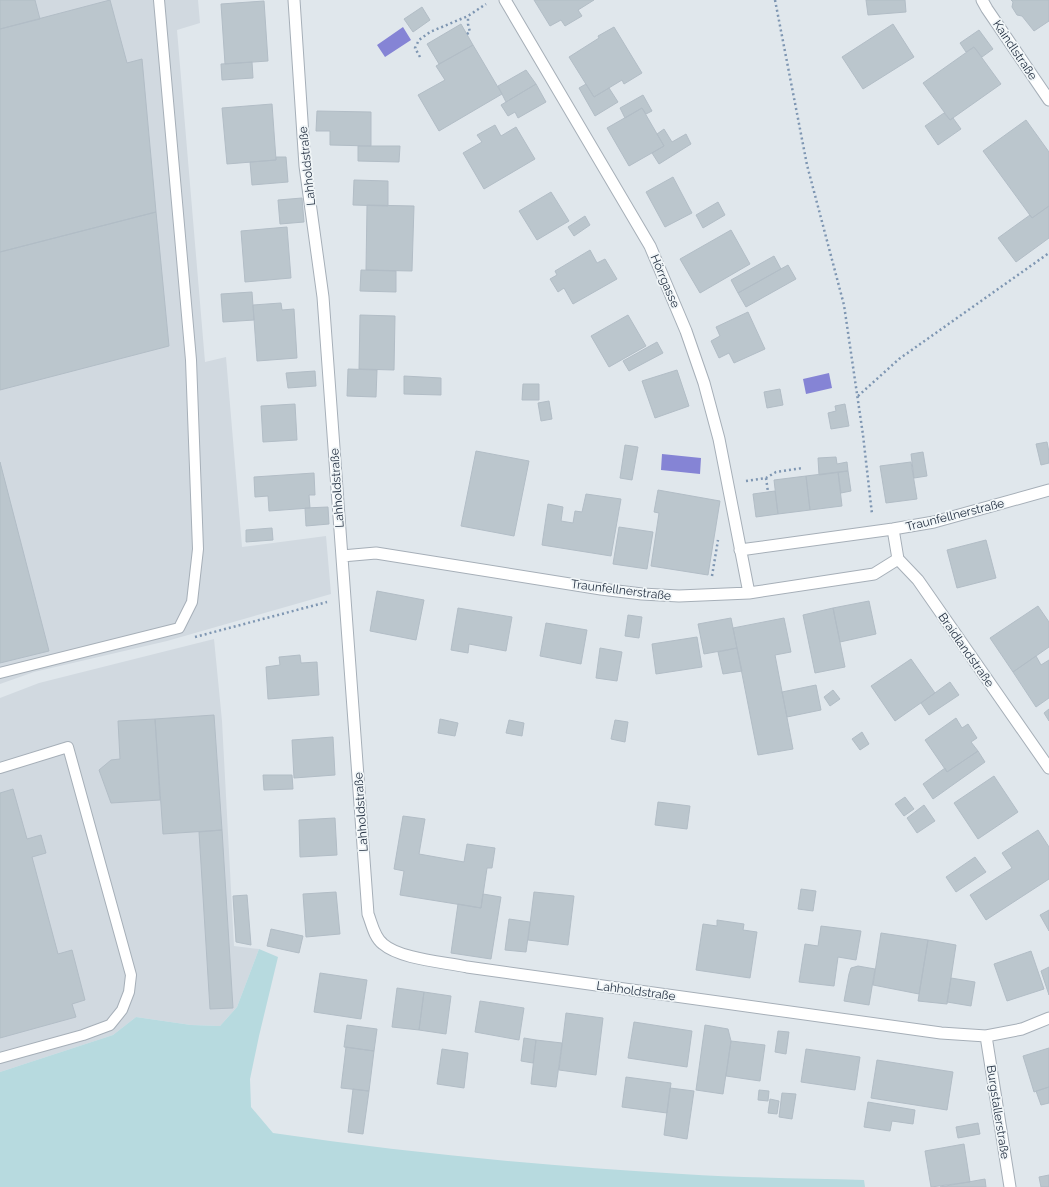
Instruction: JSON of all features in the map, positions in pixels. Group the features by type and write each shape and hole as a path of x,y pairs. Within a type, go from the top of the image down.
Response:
{"street":[{"name":"Lahholdstraße","path":"294,0 306,166 323,297 368,914 374,933 383,944 401,955 467,967 941,1033 986,1036 1022,1029 1049,1018"},
{"name":"Hörrgasse","path":"505,0 650,246 686,331 704,383 719,439 749,593"},
{"name":"Kaindlstraße","path":"982,0 1049,100"},
{"name":"Traunfellnerstraße","path":"740,550 934,522 1049,490"},
{"path":"893,529 898,559"},
{"name":"Traunfellnerstraße","path":"342,556 376,553 602,589 642,594 679,596 749,593 874,574 898,559"},
{"name":"Braidlandstraße","path":"898,559 918,580 1049,768"},
{"name":"Burgstallerstraße","path":"986,1036 1010,1187"}],"lane":[{"path":"0,673 180,628 192,602 198,549 191,360 159,0"},
{"path":"0,768 68,747 131,975 129,992 122,1010 110,1025 83,1035 0,1058"}],"path":[{"path":"420,57 415,48 419,40 430,32 468,16 492,0"},
{"path":"775,0 807,165 844,305 858,396 872,512"},
{"path":"467,34 470,32 468,16"},
{"path":"858,396 899,359 1049,253"},
{"path":"727,483 766,478 776,472 804,468"},
{"path":"766,478 768,492"},
{"path":"864,514 878,512"},
{"path":"712,578 719,534 736,531"}],"shaded area":[{"path":"0,0 198,0 200,23 177,30 205,362 226,357 242,547 326,536 331,594 167,641 34,672 0,684"},
{"path":"403,27 411,40 385,57 377,45"},
{"path":"829,373 832,388 806,394 803,379"},
{"path":"662,454 701,458 700,474 661,470"},
{"path":"214,639 222,721 234,946 259,949 237,1007 220,1026 191,1025 136,1017 113,1035 0,1072 0,698 39,683"},
{"path":"259,949 278,957 250,1079 251,1107 273,1133 426,1153 580,1167 705,1175 864,1180 865,1187 0,1187 0,1072 113,1035 136,1017 191,1025 220,1026 237,1007"}],"building":[{"path":"0,0 35,0 40,19 0,29"},
{"path":"110,0 127,63 142,59 156,212 0,252 0,29"},
{"path":"534,0 594,0 578,10 582,16 565,26 561,20 550,26"},
{"path":"866,0 905,0 906,12 868,15"},
{"path":"1011,0 1049,0 1049,21 1034,31 1022,16 1017,15 1012,7 1013,2"},
{"path":"264,1 268,61 225,64 221,4"},
{"path":"422,7 430,20 413,32 404,19"},
{"path":"461,24 473,45 439,64 427,44"},
{"path":"893,24 914,57 863,89 842,57"},
{"path":"614,27 642,73 624,84 622,80 594,97 569,57 599,38 598,36"},
{"path":"979,30 993,49 982,57 974,47 966,52 960,43"},
{"path":"473,45 502,94 439,131 418,95 445,80 436,66"},
{"path":"974,47 1001,84 950,120 923,83"},
{"path":"252,62 253,78 222,80 221,64"},
{"path":"526,70 536,84 506,102 498,86"},
{"path":"536,84 546,102 518,118 515,112 508,116 501,105"},
{"path":"586,84 594,97 609,88 618,102 595,116 579,88"},
{"path":"643,95 652,111 646,114 642,108 625,118 620,108"},
{"path":"272,104 276,160 227,164 222,108"},
{"path":"642,108 664,146 629,166 607,128"},
{"path":"317,111 371,112 371,146 330,145 330,131 316,131"},
{"path":"944,113 950,120 953,118 961,129 938,145 925,126"},
{"path":"1026,120 1049,152 1049,206 1032,218 983,151"},
{"path":"495,125 501,136 516,127 535,159 484,189 463,153 482,142 477,135"},
{"path":"664,129 672,142 686,134 691,144 659,164 652,153 664,146 657,134"},
{"path":"358,146 400,146 399,162 358,161"},
{"path":"276,157 286,157 288,182 252,185 250,162 276,160"},
{"path":"673,177 692,213 665,227 646,192"},
{"path":"354,180 388,181 388,206 353,205"},
{"path":"551,192 569,221 537,240 519,211"},
{"path":"302,198 304,222 280,224 278,200"},
{"path":"718,202 725,215 703,228 696,215"},
{"path":"367,205 414,206 412,271 366,270"},
{"path":"1049,206 1049,238 1016,262 998,238 1030,215 1032,218"},
{"path":"156,212 169,346 0,390 0,252"},
{"path":"585,216 590,225 574,236 568,227"},
{"path":"287,227 291,278 245,282 241,231"},
{"path":"731,230 750,264 700,293 680,259"},
{"path":"590,250 597,263 605,259 617,279 573,304 564,288 558,292 550,279 557,275 555,271"},
{"path":"774,256 781,269 738,293 731,280"},
{"path":"788,265 796,279 746,307 738,293"},
{"path":"361,270 396,271 396,292 360,291"},
{"path":"252,292 254,320 223,322 221,294"},
{"path":"281,303 282,310 294,309 297,358 257,361 253,305"},
{"path":"748,312 765,349 734,363 729,353 719,358 711,341 720,336 716,327"},
{"path":"360,315 395,316 394,370 359,369"},
{"path":"628,315 646,346 609,367 591,336"},
{"path":"657,342 663,353 629,371 623,361"},
{"path":"348,369 377,370 376,397 347,396"},
{"path":"677,370 689,406 655,418 642,381"},
{"path":"315,371 316,386 288,388 286,373"},
{"path":"404,376 441,378 441,395 404,394"},
{"path":"523,384 539,384 539,400 522,400"},
{"path":"780,389 783,405 767,408 764,392"},
{"path":"549,401 552,419 541,421 538,403"},
{"path":"295,404 297,440 263,442 261,406"},
{"path":"845,404 849,426 831,429 828,413 836,411 835,406"},
{"path":"1047,442 1049,463 1041,465 1036,444"},
{"path":"625,445 638,447 632,480 620,478"},
{"path":"476,451 529,461 514,536 461,526"},
{"path":"923,452 927,476 914,478 911,454"},
{"path":"836,457 837,464 847,462 848,471 819,475 818,458"},
{"path":"0,462 49,651 0,663"},
{"path":"911,462 917,499 886,503 880,466"},
{"path":"848,471 851,491 841,493 838,472"},
{"path":"838,472 842,506 810,510 806,476"},
{"path":"314,473 315,495 309,495 310,508 269,511 268,496 255,497 254,477"},
{"path":"806,476 810,510 778,514 774,480"},
{"path":"658,490 720,501 708,575 651,566 659,513 654,512"},
{"path":"775,491 778,514 756,517 753,494"},
{"path":"586,494 621,499 611,556 542,545 548,504 563,507 561,521 573,523 575,511 582,512"},
{"path":"328,507 329,524 306,526 305,508"},
{"path":"619,527 653,532 647,569 613,564"},
{"path":"272,528 273,540 246,542 246,530"},
{"path":"986,540 996,578 957,588 947,550"},
{"path":"377,591 424,600 416,640 370,631"},
{"path":"869,601 876,634 840,642 833,608"},
{"path":"1038,606 1049,622 1049,647 1013,672 990,638"},
{"path":"458,608 512,617 506,651 469,644 468,653 451,650"},
{"path":"833,608 845,667 815,673 803,615"},
{"path":"628,615 642,617 639,638 625,636"},
{"path":"731,618 737,648 704,654 698,624"},
{"path":"784,618 791,652 775,655 793,749 758,755 733,628"},
{"path":"546,623 587,630 581,664 540,656"},
{"path":"697,637 702,667 656,674 652,644"},
{"path":"600,648 622,652 617,681 596,678"},
{"path":"737,648 742,671 723,674 718,652"},
{"path":"300,655 301,663 317,662 319,695 268,699 266,667 280,665 279,657"},
{"path":"1036,656 1041,665 1049,660 1049,698 1036,707 1013,672"},
{"path":"911,659 935,693 895,721 871,686"},
{"path":"950,682 959,695 929,715 921,703"},
{"path":"816,685 821,710 787,717 782,692"},
{"path":"833,690 840,699 830,706 824,697"},
{"path":"1049,709 1049,721 1044,713"},
{"path":"214,715 222,830 163,834 155,719"},
{"path":"956,718 962,728 968,724 977,738 971,742 978,751 947,772 925,740"},
{"path":"155,719 160,800 111,803 99,770 111,760 120,759 118,721"},
{"path":"440,719 458,723 455,736 438,733"},
{"path":"509,720 524,723 522,736 506,733"},
{"path":"615,720 628,722 625,742 611,739"},
{"path":"862,732 869,744 860,750 852,739"},
{"path":"333,737 335,775 294,778 292,740"},
{"path":"978,751 985,762 933,799 923,784 945,768 947,772"},
{"path":"263,775 292,775 293,789 264,790"},
{"path":"994,776 1018,812 978,839 954,803"},
{"path":"13,789 27,839 41,835 46,853 32,857 58,954 72,950 85,1000 72,1004 76,1017 0,1038 0,793"},
{"path":"905,797 914,809 904,816 895,804"},
{"path":"658,802 690,806 687,829 655,825"},
{"path":"924,805 935,821 917,833 907,818"},
{"path":"403,816 425,819 419,854 464,862 467,844 495,848 492,868 487,868 481,908 400,895 404,871 394,869"},
{"path":"335,818 337,855 300,857 299,820"},
{"path":"222,830 233,1008 210,1009 199,832"},
{"path":"1038,830 1049,847 1049,879 986,920 970,895 1012,868 1002,853"},
{"path":"975,857 986,872 956,892 946,877"},
{"path":"801,889 816,891 813,911 798,909"},
{"path":"336,892 340,934 306,937 303,894"},
{"path":"534,892 574,896 568,945 528,940"},
{"path":"483,894 501,897 491,959 451,953 458,904 481,908"},
{"path":"247,895 251,945 236,942 233,896"},
{"path":"1049,910 1049,931 1040,915"},
{"path":"509,919 530,922 526,952 505,950"},
{"path":"717,920 744,924 743,930 757,932 750,978 696,970 703,924 717,926"},
{"path":"821,926 861,931 856,960 838,957 834,986 799,982 805,944 818,946"},
{"path":"271,929 303,936 299,953 267,946"},
{"path":"881,933 928,940 919,994 873,985"},
{"path":"928,940 956,945 947,1004 918,1001"},
{"path":"1031,951 1044,989 1007,1001 994,964"},
{"path":"858,966 875,969 869,1005 844,1001 851,968"},
{"path":"1049,967 1049,995 1041,971"},
{"path":"320,973 367,980 361,1019 314,1012"},
{"path":"951,978 975,982 971,1006 947,1002"},
{"path":"397,988 424,992 419,1030 392,1027"},
{"path":"424,992 451,996 446,1034 419,1030"},
{"path":"480,1001 524,1008 519,1040 475,1032"},
{"path":"566,1013 603,1018 596,1075 559,1070"},
{"path":"634,1022 692,1031 687,1067 628,1058"},
{"path":"347,1025 377,1029 374,1051 344,1047"},
{"path":"705,1025 728,1029 731,1041 723,1094 696,1090"},
{"path":"778,1031 789,1032 786,1054 775,1052"},
{"path":"524,1038 536,1040 533,1063 521,1061"},
{"path":"536,1040 562,1043 556,1087 531,1084"},
{"path":"731,1041 765,1045 760,1081 726,1076"},
{"path":"346,1047 374,1051 369,1091 341,1088"},
{"path":"1049,1048 1049,1087 1034,1092 1023,1056"},
{"path":"442,1049 468,1053 464,1088 437,1084"},
{"path":"806,1049 860,1057 855,1090 801,1082"},
{"path":"877,1060 953,1072 947,1110 871,1098"},
{"path":"626,1077 671,1083 667,1113 622,1107"},
{"path":"1049,1087 1049,1103 1041,1105 1036,1091"},
{"path":"670,1088 694,1091 687,1139 664,1135"},
{"path":"353,1089 369,1091 363,1134 348,1132"},
{"path":"759,1090 769,1091 768,1101 758,1100"},
{"path":"782,1093 796,1094 792,1119 779,1117"},
{"path":"770,1099 779,1101 777,1114 768,1113"},
{"path":"868,1102 915,1110 913,1124 892,1121 890,1131 864,1127"},
{"path":"978,1123 980,1134 958,1138 956,1127"},
{"path":"964,1144 970,1182 931,1187 925,1151"},
{"path":"1049,1175 1049,1187 1041,1187 1039,1177"},
{"path":"985,1179 986,1187 940,1187"}]}
